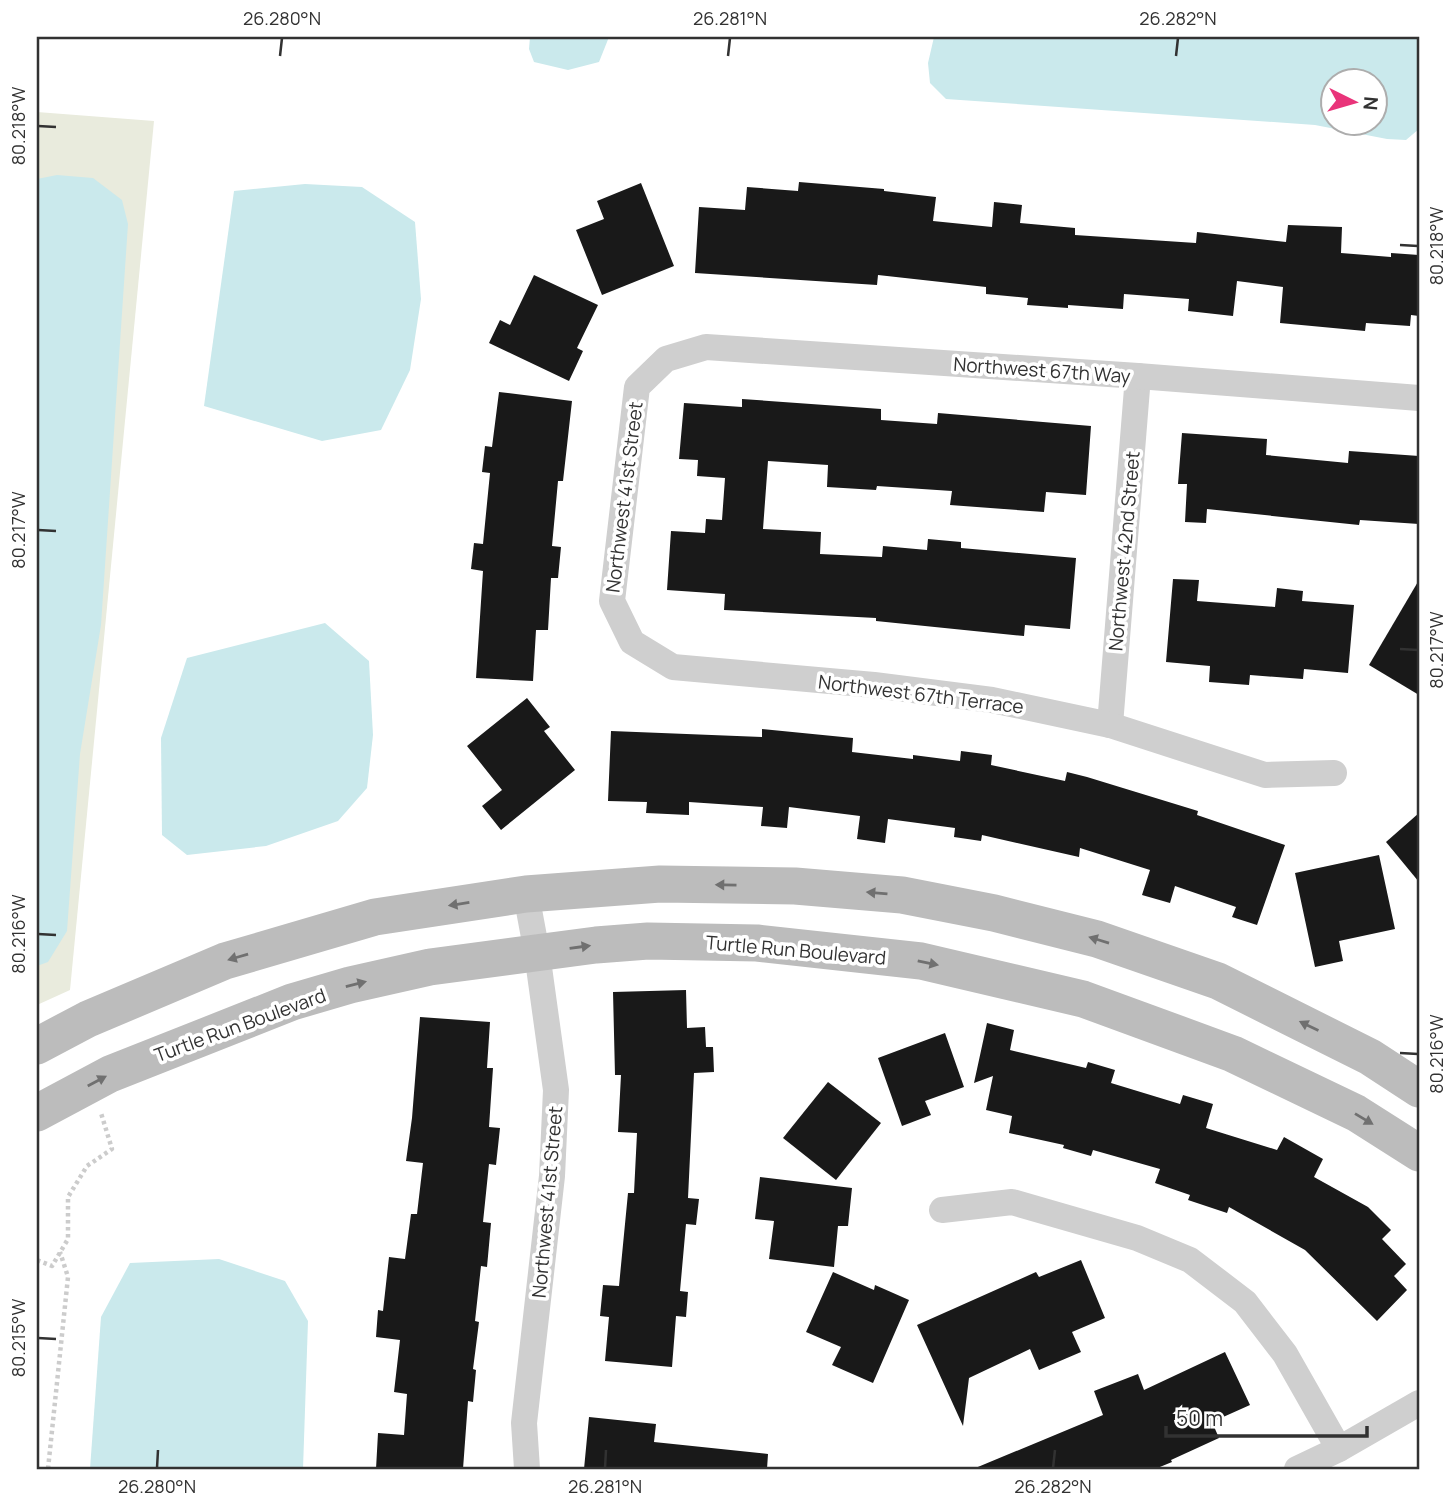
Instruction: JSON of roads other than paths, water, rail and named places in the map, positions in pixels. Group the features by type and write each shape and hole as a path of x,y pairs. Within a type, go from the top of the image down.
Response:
{"street":[{"name":"Northwest 67th Way","path":"666,359 706,347 1419,398"},
{"name":"Northwest 41st Street","path":"632,642 612,601 637,387 666,359"},
{"name":"Northwest 42nd Street","path":"1110,725 1138,376"},
{"name":"Northwest 67th Terrace","path":"632,642 673,667 874,685 992,700 1110,725 1265,775 1334,773"},
{"path":"37,1046 88,1019 225,961 375,917 526,894 660,884 795,886 902,895 994,913 1097,939 1218,981 1370,1057 1419,1088"},
{"name":"Northwest 41st Street","path":"526,894 556,1090 552,1176 524,1423 527,1469"},
{"name":"Turtle Run Boulevard","path":"37,1113 110,1074 292,1003 350,985 430,967 596,945 648,941 757,943 921,961 1083,999 1233,1054 1356,1113 1419,1153"},
{"path":"942,1210 1012,1202 1137,1238 1190,1260 1245,1302 1285,1354 1339,1449"},
{"path":"1297,1469 1339,1449 1419,1403"}],"water":[{"path":"530,37 609,37 599,62 568,70 534,62 529,49"},
{"path":"934,37 1419,37 1419,129 1406,140 1372,136 1390,136 1390,66 1320,66 1320,126 946,99 930,83 928,63"},
{"path":"57,175 93,178 122,200 128,224 101,625 80,754 67,931 48,962 37,966 37,179"},
{"path":"305,184 362,187 415,222 421,299 410,370 381,430 322,441 204,406 234,191"},
{"path":"325,623 369,661 373,735 367,788 338,821 266,846 187,855 162,835 161,738 187,658"},
{"path":"219,1259 285,1281 308,1321 303,1469 90,1469 101,1317 130,1263"}]}
